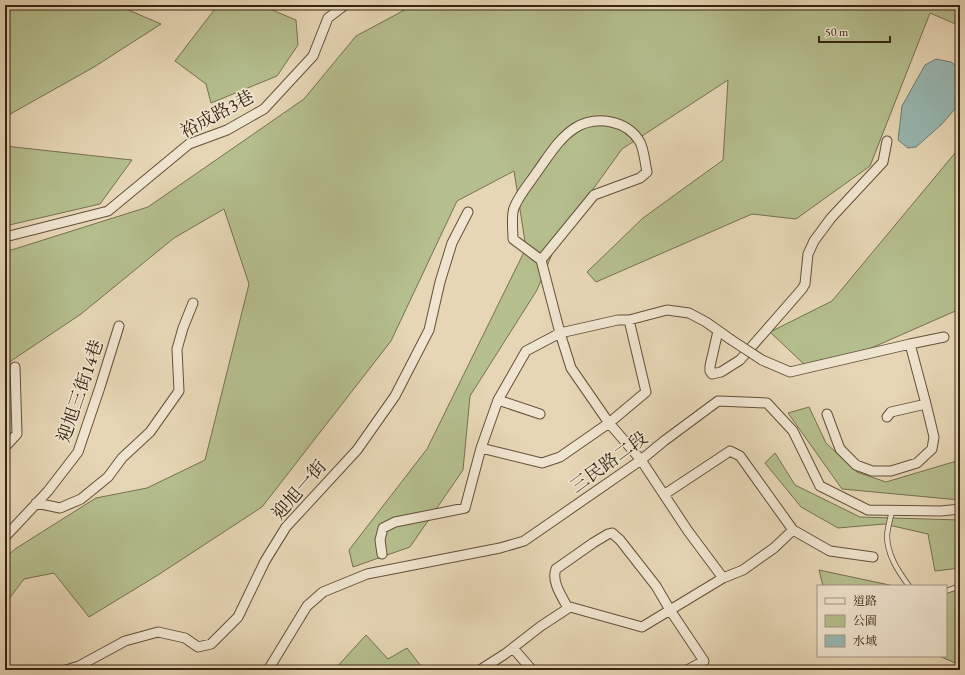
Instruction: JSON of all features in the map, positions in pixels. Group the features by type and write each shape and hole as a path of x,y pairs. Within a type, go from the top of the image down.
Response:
{"street":[{"name":"裕成路3巷","path":"5,237 108,211 189,144 227,130 264,109 313,56 328,18 345,5"},
{"path":"541,260 594,195 640,178 647,172 641,143 632,131 613,122 597,120 587,122 574,128 559,143 519,197 513,210 513,239 541,260 560,333 571,368 610,423 641,460 665,494 688,531 723,578"},
{"path":"718,331 710,366 710,371 712,374 721,372 740,360 802,289 805,284 808,254 814,241 831,218 883,162 887,141"},
{"name":"迎旭一街","path":"66,670 79,666 125,641 158,632 185,638 198,647 211,644 238,617 265,561 286,528 357,450 396,396 429,330 440,282 450,249 468,212"},
{"path":"36,503 60,508 81,499 108,477 122,458 150,432 179,391 177,349 183,328 193,303"},
{"path":"382,554 380,540 383,528 395,522 465,508 481,448 498,400 526,351 560,333 618,320 629,320 666,310 689,313 706,322 762,360 790,372 944,337"},
{"path":"481,448 542,463 560,457 610,423 646,392 629,320"},
{"name":"迎旭三街14巷","path":"5,537 48,491 78,452 119,326"},
{"path":"826,414 840,449 856,465 872,471 891,471 917,463 932,449 934,438 910,344"},
{"path":"5,447 17,434 16,367"},
{"path":"498,400 540,414"},
{"name":"三民路二段","path":"268,670 307,606 323,592 367,574 524,542 641,460 718,401 767,403 793,430 820,486 868,510 941,511 960,509"},
{"path":"887,417 891,412 926,404"},
{"path":"665,494 730,451 740,456 793,530 830,551 873,557"},
{"path":"480,670 570,607 642,627 723,578 743,570 774,548 793,530"},
{"path":"568,608 554,579 556,569 593,543 612,533 620,540 656,586 704,661 687,670"},
{"path":"513,648 532,670"}],"lane":[{"path":"892,511 887,536 890,552 897,569 908,585"},
{"path":"947,591 960,586"}],"green space":[{"path":"5,5 117,5 161,24 94,67 5,117"},
{"path":"218,5 264,5 265,7 296,20 298,45 277,76 211,103 206,84 175,61"},
{"path":"414,5 960,5 960,26 930,13 870,166 796,219 752,214 596,282 587,272 643,218 723,160 728,80 622,149 560,235 537,290 470,396 463,470 410,547 353,567 349,550 427,449 526,248 514,171 457,201 391,341 262,507 158,575 89,617 54,573 24,579 5,604 5,558 15,549 96,498 147,488 205,460 249,284 224,209 174,238 81,314 5,365 5,252 148,207 304,99 356,36"},
{"path":"5,146 132,160 100,204 5,226"},
{"path":"960,147 960,309 837,363 808,368 770,332 832,301"},
{"path":"809,407 826,443 857,472 886,482 960,460 960,500 842,489 788,413"},
{"path":"775,453 795,485 860,517 960,520 960,568 935,571 928,534 884,524 838,528 801,507 765,463"},
{"path":"819,570 889,585 823,585"},
{"path":"960,586 960,665 941,657 947,657 947,588"},
{"path":"366,635 388,659 407,648 424,670 334,670"}],"water":[{"path":"936,59 951,62 960,69 960,103 942,124 916,147 908,148 898,140 902,106 925,65"}]}
